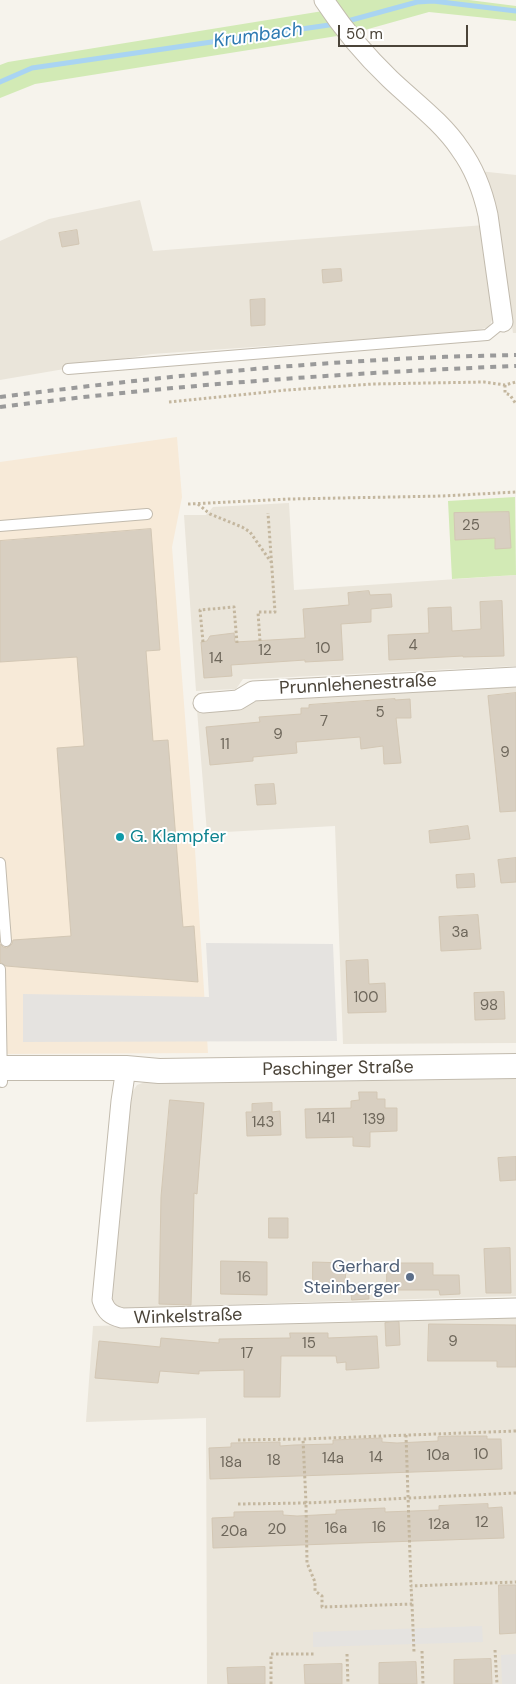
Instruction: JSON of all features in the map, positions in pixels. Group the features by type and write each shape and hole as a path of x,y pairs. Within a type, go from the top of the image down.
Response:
{"street":[{"path":"326,3 346,31 384,72 439,124 460,148 471,167 484,198 488,215 503,322"},
{"name":"Prunnlehenestraße","path":"203,703 238,700 253,691 516,677"},
{"name":"Paschinger Straße","path":"1,1075 516,1066"},
{"name":"Winkelstraße","path":"125,1073 120,1101 102,1300 106,1310 112,1316 122,1318 516,1308"}],"lane":[{"path":"68,369 487,334 503,322"},
{"path":"0,526 147,514"},
{"path":"0,863 6,941"},
{"path":"0,969 1,1075"}],"path":[{"path":"169,402 287,390 372,384 484,382 505,386 516,382"},
{"path":"505,386 505,393 510,395 516,404"},
{"path":"188,504 516,492"},
{"path":"197,504 210,514 250,532 272,562"},
{"path":"260,641 258,612 275,612 268,513"},
{"path":"202,642 200,610 234,607 237,643"},
{"path":"238,1440 516,1431"},
{"path":"406,1435 414,1652"},
{"path":"303,1439 307,1562 315,1582 315,1591 322,1596 322,1607 412,1604"},
{"path":"238,1504 306,1503 516,1493"},
{"path":"412,1586 516,1582"},
{"path":"495,1650 496,1684"},
{"path":"422,1651 423,1684"},
{"path":"271,1684 271,1654 314,1654"},
{"path":"347,1654 348,1684"}],"shaded area":[{"path":"479,171 516,175 516,333 513,333 495,210"},
{"path":"140,200 153,251 484,225 495,313 489,327 471,332 152,354 0,380 0,241 49,219"},
{"path":"177,437 182,497 172,547 194,834 208,1053 0,1054 0,462"},
{"path":"289,503 294,590 516,575 516,666 243,679 236,689 196,691 184,515 206,515 213,507"},
{"path":"516,684 516,1043 343,1044 335,826 207,833 197,710 259,698"},
{"path":"206,943 333,944 337,1041 23,1042 23,994 209,997"},
{"path":"516,1076 516,1296 212,1305 126,1312 114,1306 109,1293 125,1117 131,1094 137,1085 150,1080"},
{"path":"516,1315 516,1684 207,1684 206,1418 86,1422 93,1326"},
{"path":"482,1626 483,1642 313,1647 313,1632"},
{"path":"516,1654 516,1684 502,1684 501,1655"}],"green space":[{"path":"331,0 469,0 516,6 516,21 429,12 354,33"},
{"path":"323,11 337,36 35,84 0,98 0,65 8,62"},
{"path":"515,497 516,575 452,579 448,501"}],"building":[{"path":"77,230 79,244 62,247 59,233"},
{"path":"341,269 342,281 323,283 322,270"},
{"path":"265,299 265,325 251,326 250,300"},
{"path":"509,512 511,548 495,549 495,538 455,540 454,513"},
{"name":"G. Klampfer","path":"151,529 160,650 146,651 153,741 168,740 183,927 194,926 198,982 6,966 0,962 0,944 7,948 12,944 13,940 71,936 57,748 84,746 77,657 0,662 0,541"},
{"path":"369,591 370,595 391,594 392,607 371,609 371,622 341,624 343,660 305,662 305,660 231,665 232,676 204,678 201,642 207,641 210,636 234,633 235,642 305,638 303,609 349,605 348,593"},
{"path":"502,601 504,656 389,660 388,635 429,633 428,608 451,607 452,631 481,629 480,602"},
{"path":"516,693 516,811 500,812 488,696"},
{"path":"410,699 411,718 396,718 401,763 384,764 383,746 361,749 360,737 296,742 297,753 253,757 253,761 210,765 206,727 260,722 259,717 301,714 301,708 309,708 309,705"},
{"path":"274,784 276,804 257,805 255,785"},
{"path":"468,826 470,839 430,843 429,831"},
{"path":"516,858 516,882 501,883 498,860"},
{"path":"474,874 475,887 457,888 456,875"},
{"path":"478,915 481,949 441,951 439,917"},
{"path":"368,960 369,984 385,983 386,1012 348,1013 346,961"},
{"path":"504,992 505,1019 475,1020 474,993"},
{"path":"359,1092 377,1092 377,1099 385,1099 385,1108 397,1108 397,1131 370,1132 370,1147 353,1146 353,1137 306,1138 305,1109 351,1108 351,1101 359,1100"},
{"path":"170,1100 204,1103 197,1194 194,1193 191,1305 159,1304 161,1197"},
{"path":"272,1103 272,1112 280,1111 281,1135 247,1136 246,1112 252,1112 252,1104"},
{"path":"516,1157 516,1180 500,1181 498,1158"},
{"path":"269,1218 288,1218 288,1238 269,1238"},
{"path":"510,1248 511,1293 486,1293 484,1249"},
{"path":"221,1261 267,1262 267,1295 221,1294"},
{"path":"313,1262 346,1263 345,1291 313,1290"},
{"name":"Gerhard Steinberger","path":"387,1263 433,1263 433,1275 459,1275 460,1294 440,1295 439,1290 387,1290"},
{"path":"351,1286 368,1286 369,1299 352,1300"},
{"path":"399,1322 400,1345 386,1346 385,1323"},
{"path":"429,1324 516,1325 516,1367 497,1367 497,1361 428,1361"},
{"path":"290,1333 328,1333 328,1338 377,1336 379,1368 346,1370 346,1362 337,1363 336,1356 281,1356 280,1397 244,1397 244,1370 199,1371 199,1374 160,1371 158,1383 95,1378 99,1341 160,1347 161,1338 219,1343 219,1339 290,1338"},
{"path":"487,1436 487,1439 501,1439 502,1469 210,1479 209,1448 231,1447 231,1443 280,1442 280,1446 333,1444 333,1440 382,1438 382,1442 397,1443 438,1441 438,1437"},
{"path":"488,1504 488,1508 502,1507 504,1538 213,1548 212,1518 234,1517 234,1512 283,1511 283,1515 297,1516 336,1514 336,1510 385,1508 385,1512 439,1510 439,1506"},
{"path":"499,1585 516,1585 516,1633 500,1634"},
{"path":"491,1659 492,1684 454,1684 454,1660"},
{"path":"416,1662 417,1684 379,1684 379,1663"},
{"path":"342,1664 342,1684 305,1684 304,1665"},
{"path":"265,1667 265,1684 228,1684 227,1668"}],"waterway":[{"name":"Krumbach","path":"344,22 417,2 433,1 516,11"},
{"name":"Krumbach","path":"0,82 32,68 336,24"}],"railway":[{"path":"0,397 142,380 285,366 414,358 516,355"},
{"path":"0,407 193,386 387,372 516,366"}],"place":[{"name":"G. Klampfer","path":"120,837"},
{"name":"Gerhard Steinberger","path":"410,1277"}]}
